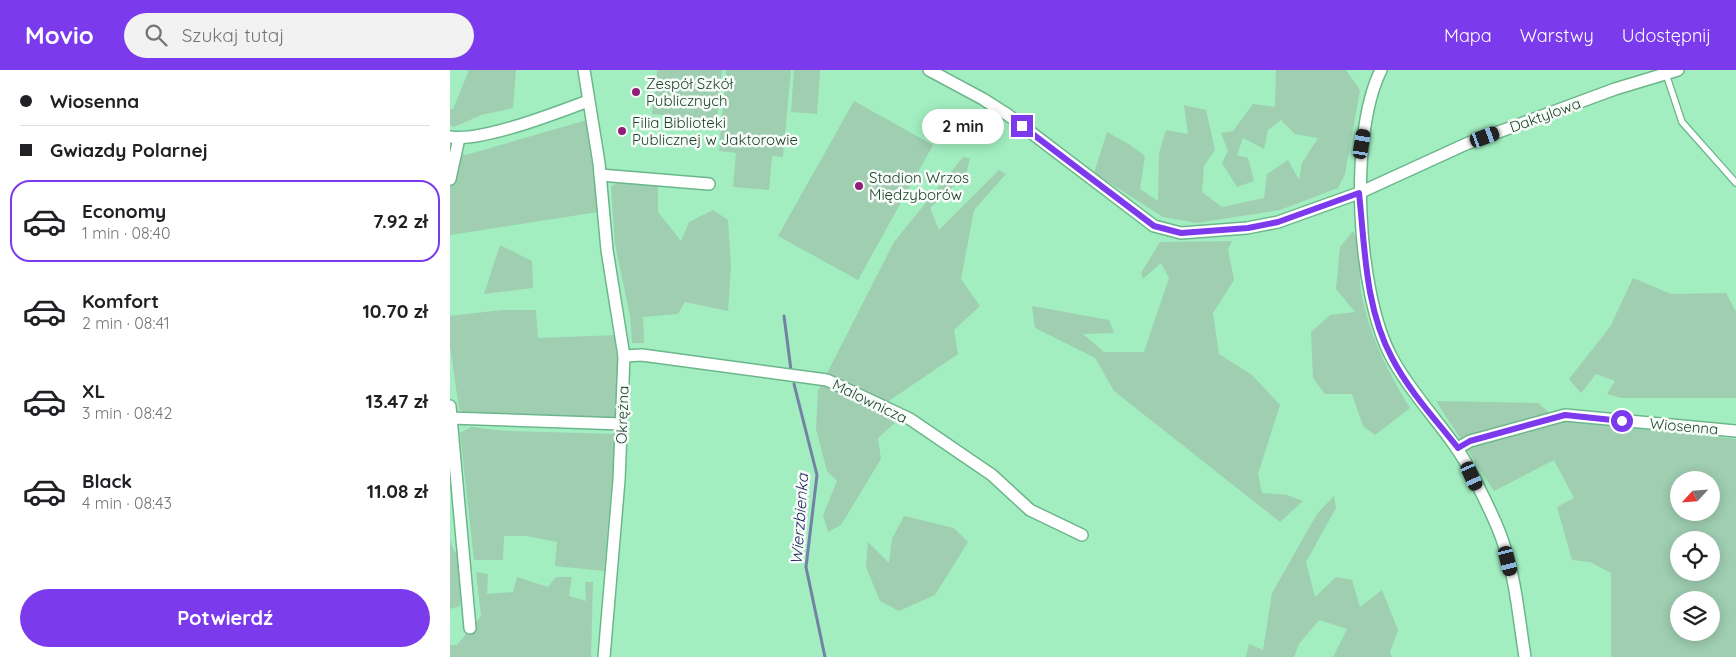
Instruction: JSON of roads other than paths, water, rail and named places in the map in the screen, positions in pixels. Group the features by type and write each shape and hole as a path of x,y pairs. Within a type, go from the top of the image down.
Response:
{"street":[{"name":"Okrężna","path":"584,70 600,175 607,250 624,356 619,480 604,657"},
{"name":"Daktylowa","path":"929,70 983,99 1008,115 1154,226 1181,233 1248,228 1278,222 1359,193 1466,144 1615,89 1678,70"},
{"path":"1381,70 1372,87 1367,112 1362,144 1359,193 1370,291 1384,338 1406,382 1458,448 1504,544 1512,578 1525,657"},
{"path":"450,179 454,137 487,135 588,101"},
{"path":"600,175 709,184"},
{"name":"Malownicza","path":"624,356 642,355 827,380 910,419 992,475 1028,508 1082,535"},
{"path":"450,406 470,628"},
{"name":"Wiosenna","path":"1458,448 1470,441 1565,415 1736,431"},
{"path":"451,418 622,424"}],"lane":[{"path":"1666,74 1682,122 1736,183"}],"waterway":[{"name":"Wierzbienka","path":"784,316 791,370"},
{"name":"Wierzbienka","path":"794,384 817,475 806,567 825,657"}],"place":[{"name":"Zespół Szkół Publicznych","path":"636,92"},
{"name":"Filia Biblioteki Publicznej w Jaktorowie","path":"622,131"},
{"name":"Stadion Wrzos Międzyborów","path":"859,186"}]}
